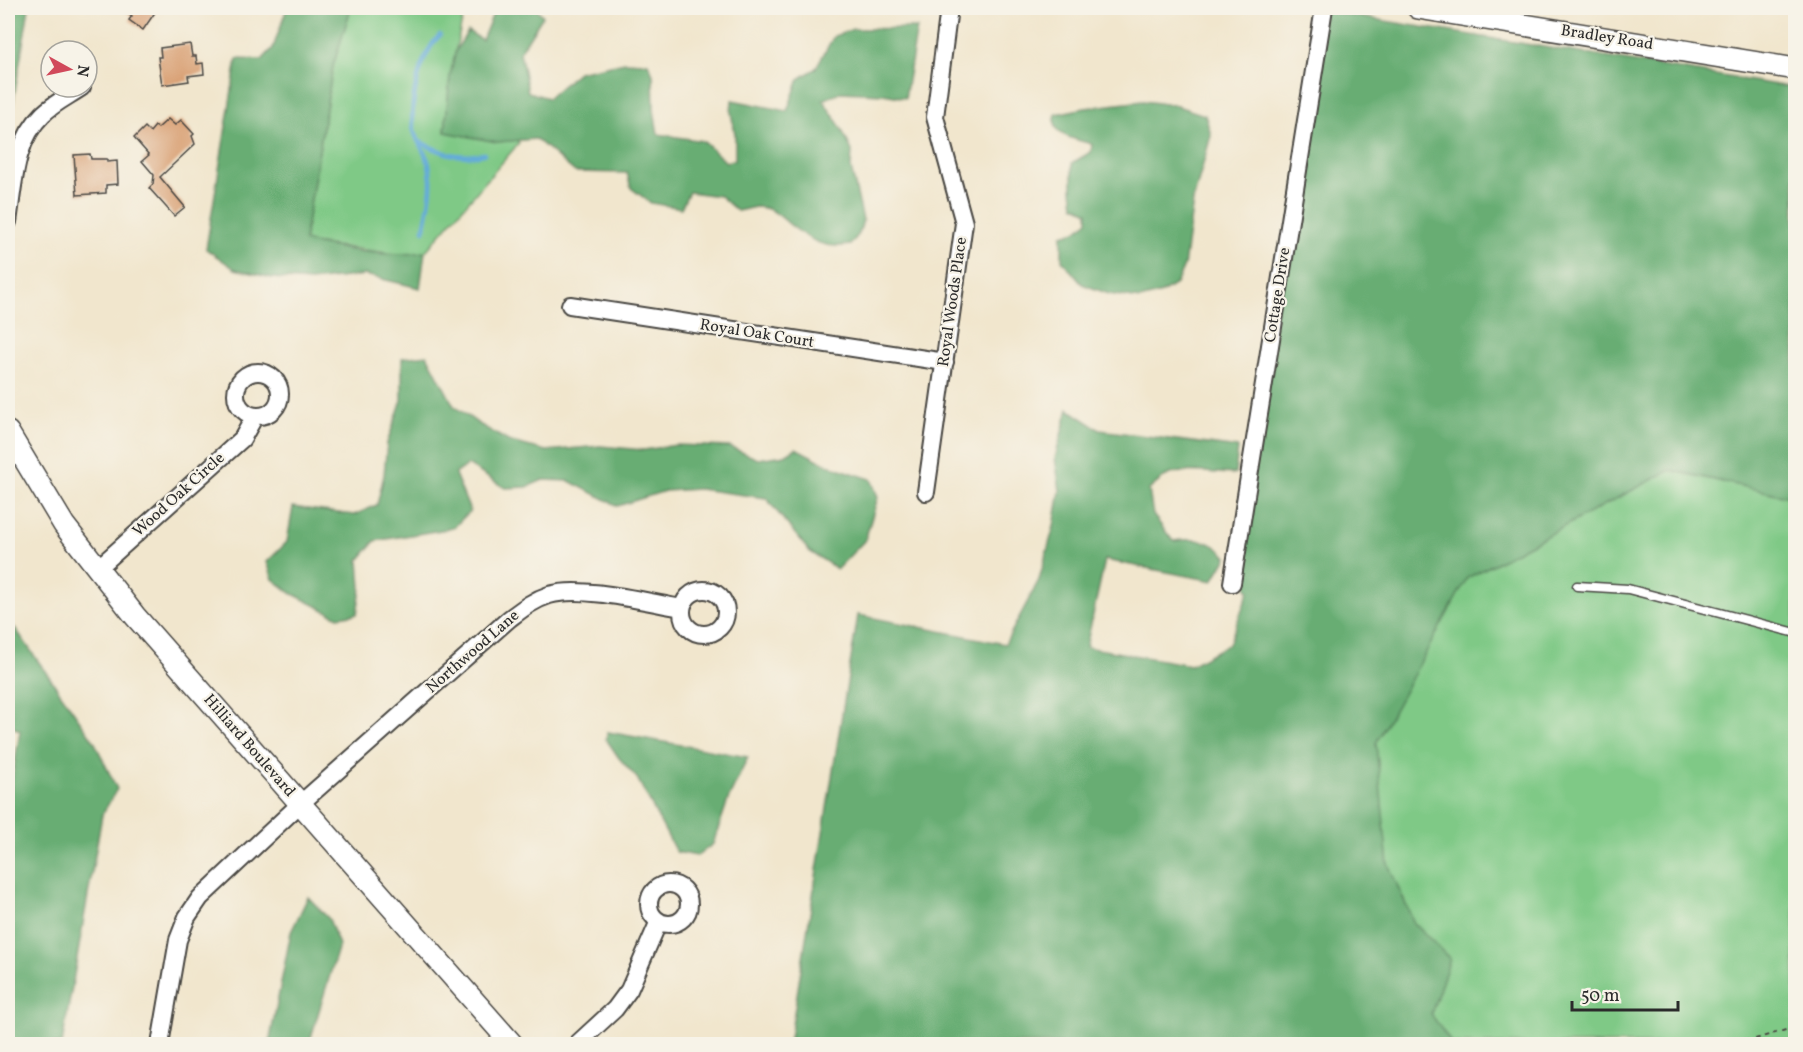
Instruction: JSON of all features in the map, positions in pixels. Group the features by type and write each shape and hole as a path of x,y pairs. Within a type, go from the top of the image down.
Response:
{"street":[{"name":"Royal Woods Place","path":"926,492 964,223 935,117 949,8"},
{"name":"Cottage Drive","path":"1232,583 1324,8"},
{"name":"Bradley Road","path":"1418,8 1796,69"},
{"path":"8,222 18,157 27,135 45,112 64,99"},
{"name":"Royal Oak Court","path":"570,305 945,362"},
{"name":"Wood Oak Circle","path":"97,569 242,439 255,416"},
{"name":"Hilliard Boulevard","path":"8,432 64,525 97,569 181,669 512,1044"},
{"name":"Northwood Lane","path":"160,1044 178,940 190,912 207,891 300,804 509,619 538,599 558,593 579,592 682,608"},
{"path":"577,1044 615,1010 629,990 659,921"}],"lane":[{"path":"1577,586 1628,589 1796,633"}],"path":[{"path":"1738,1044 1796,1027"}],"green space":[{"path":"8,8 29,8 8,133"},
{"path":"287,8 351,8 333,66 304,241 349,250 380,253 425,252 420,288 365,275 310,281 272,278 235,269 206,249 237,59 262,60 273,48"},
{"path":"351,8 452,8 464,12 450,76 445,132 497,142 517,140 519,143 425,252 404,255 304,242 333,66"},
{"path":"536,8 543,16 520,52 528,92 548,98 578,72 625,62 648,63 653,74 654,110 658,134 703,141 726,162 735,160 732,100 787,111 799,79 815,69 834,36 853,29 917,28 905,98 883,94 841,92 823,100 840,126 852,151 851,168 863,220 859,234 850,245 826,245 807,237 772,211 756,207 737,211 720,196 689,192 681,208 651,203 631,188 627,173 575,172 536,139 497,142 445,132 450,76 456,50 468,31 482,40 495,9"},
{"path":"1324,11 1795,88 1795,498 1670,470 1467,578 1376,743 1388,864 1414,923 1450,959 1431,1014 1452,1044 789,1044 858,615 1005,644 1039,580 1054,526 1060,491 1055,458 1068,409 1100,430 1238,448 1235,474 1176,473 1166,476 1149,490 1153,515 1173,541 1188,540 1210,543 1227,557 1213,581 1105,560 1086,647 1191,665 1229,644 1249,591 1235,566"},
{"path":"1143,101 1174,105 1205,115 1211,135 1193,201 1184,266 1176,284 1162,293 1140,299 1109,294 1082,284 1062,260 1062,235 1076,231 1088,221 1088,212 1074,205 1072,163 1091,152 1092,144 1065,136 1056,128 1055,122 1056,114"},
{"path":"427,355 454,406 508,441 546,451 600,446 644,450 676,445 730,447 758,459 785,455 796,448 828,465 871,479 878,497 865,540 837,569 809,551 766,498 699,489 665,491 618,506 569,481 543,480 527,487 505,488 468,465 455,474 470,511 453,528 375,541 359,560 361,588 357,614 338,617 291,593 273,579 267,562 287,542 293,507 354,515 377,505 384,475 387,443 402,400 402,358"},
{"path":"1670,470 1795,498 1795,1044 1127,1044 1361,769 1467,578"},
{"path":"8,627 15,628 94,741 117,789 102,815 62,1044 8,1044 8,987 11,968 8,904 8,804 20,731 8,724"},
{"path":"608,732 748,757 728,800 713,844 697,856 676,852 637,778 606,739"},
{"path":"308,897 329,919 339,945 309,1044 269,1044 291,932"}],"building":[{"path":"121,8 158,8 143,30 129,20 132,16"},
{"path":"190,44 192,56 196,56 197,64 203,63 204,74 188,76 189,81 162,85 158,57 161,57 160,48"},
{"path":"168,119 175,125 181,120 194,134 192,136 195,144 160,177 185,207 174,216 149,188 153,184 154,175 142,161 149,155 134,138 145,127 150,132 155,126 158,128"},
{"path":"90,154 91,159 117,161 118,184 106,185 106,193 77,195 74,155"}],"waterway":[{"path":"424,230 430,198 430,168 416,136 412,116 415,91 422,66 440,35"},
{"path":"418,141 450,154 465,156 484,154"}]}
